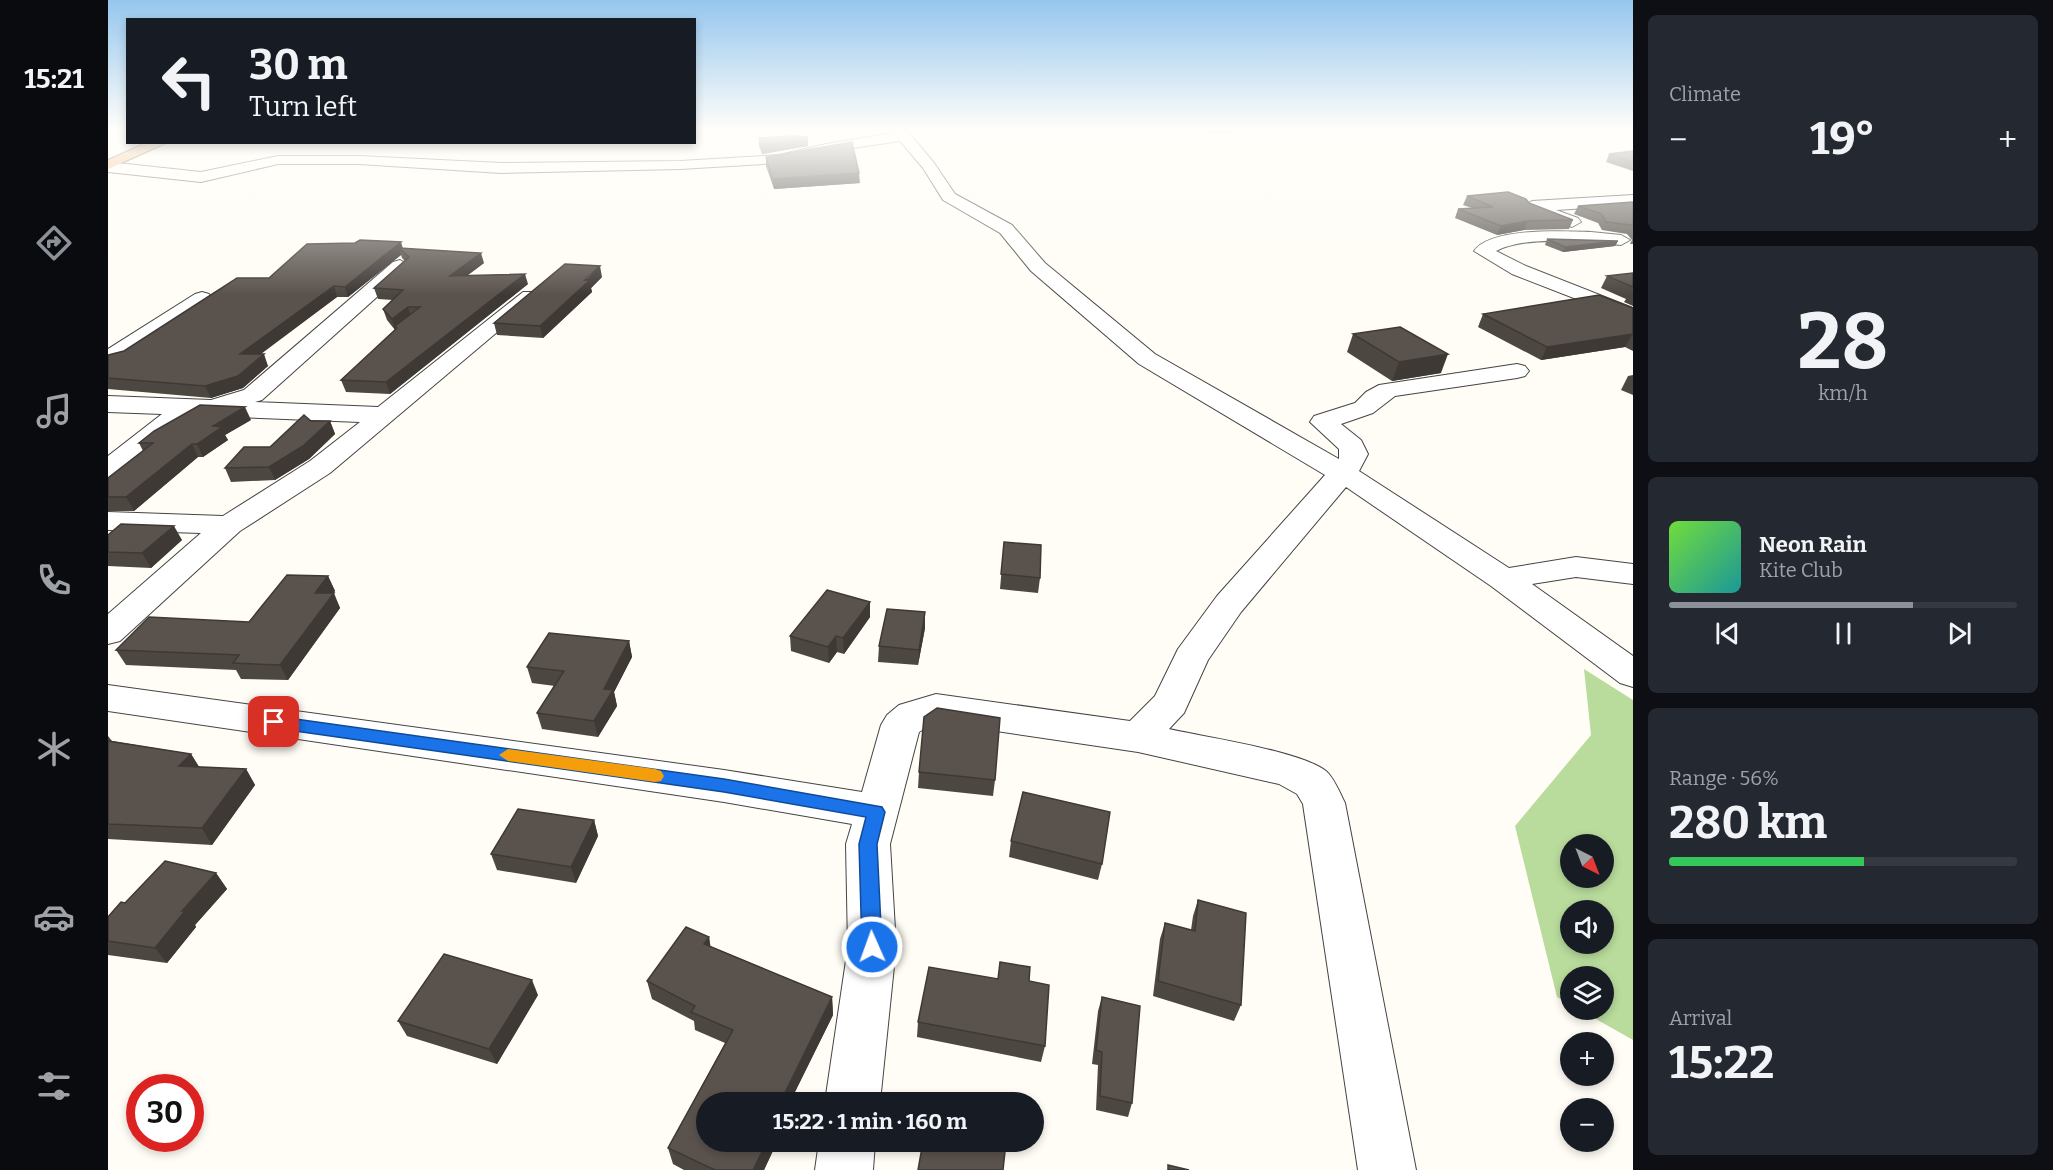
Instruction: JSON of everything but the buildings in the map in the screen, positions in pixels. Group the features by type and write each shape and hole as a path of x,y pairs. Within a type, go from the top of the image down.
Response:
{"street":[{"path":"942,186 949,197 1006,230 1053,281 1147,359 1176,378 1344,473 1503,579 1633,674"},
{"path":"1627,242 1532,206 1633,200"},
{"path":"1627,242 1570,235 1495,243 1483,251 1520,270 1633,315"},
{"path":"108,470 199,406 253,395 400,266"},
{"path":"108,633 229,525 320,467 550,279"},
{"path":"108,359 202,298"},
{"path":"1138,737 1171,703 1191,658 1229,604 1344,473 1354,454 1350,446 1323,422 1364,408 1375,397 1388,390 1517,370"},
{"path":"108,404 386,415"},
{"path":"108,521 229,525"},
{"path":"1503,579 1576,567 1633,573"},
{"path":"108,698 724,786 876,812"},
{"path":"853,1092 872,947 868,844 901,725 913,715 936,708 1138,737 1288,771 1312,783 1324,803 1387,1170"},
{"path":"844,1170 846,1152"}],"green space":[{"path":"1584,669 1633,700 1633,1040 1598,1020 1614,1020 1614,966 1560,966 1560,999 1557,997 1515,826 1591,735"}],"slow traffic":[{"path":"508,755 655,776"}],"route":[{"path":"274,722 724,786 876,812 868,844 872,947"}]}
